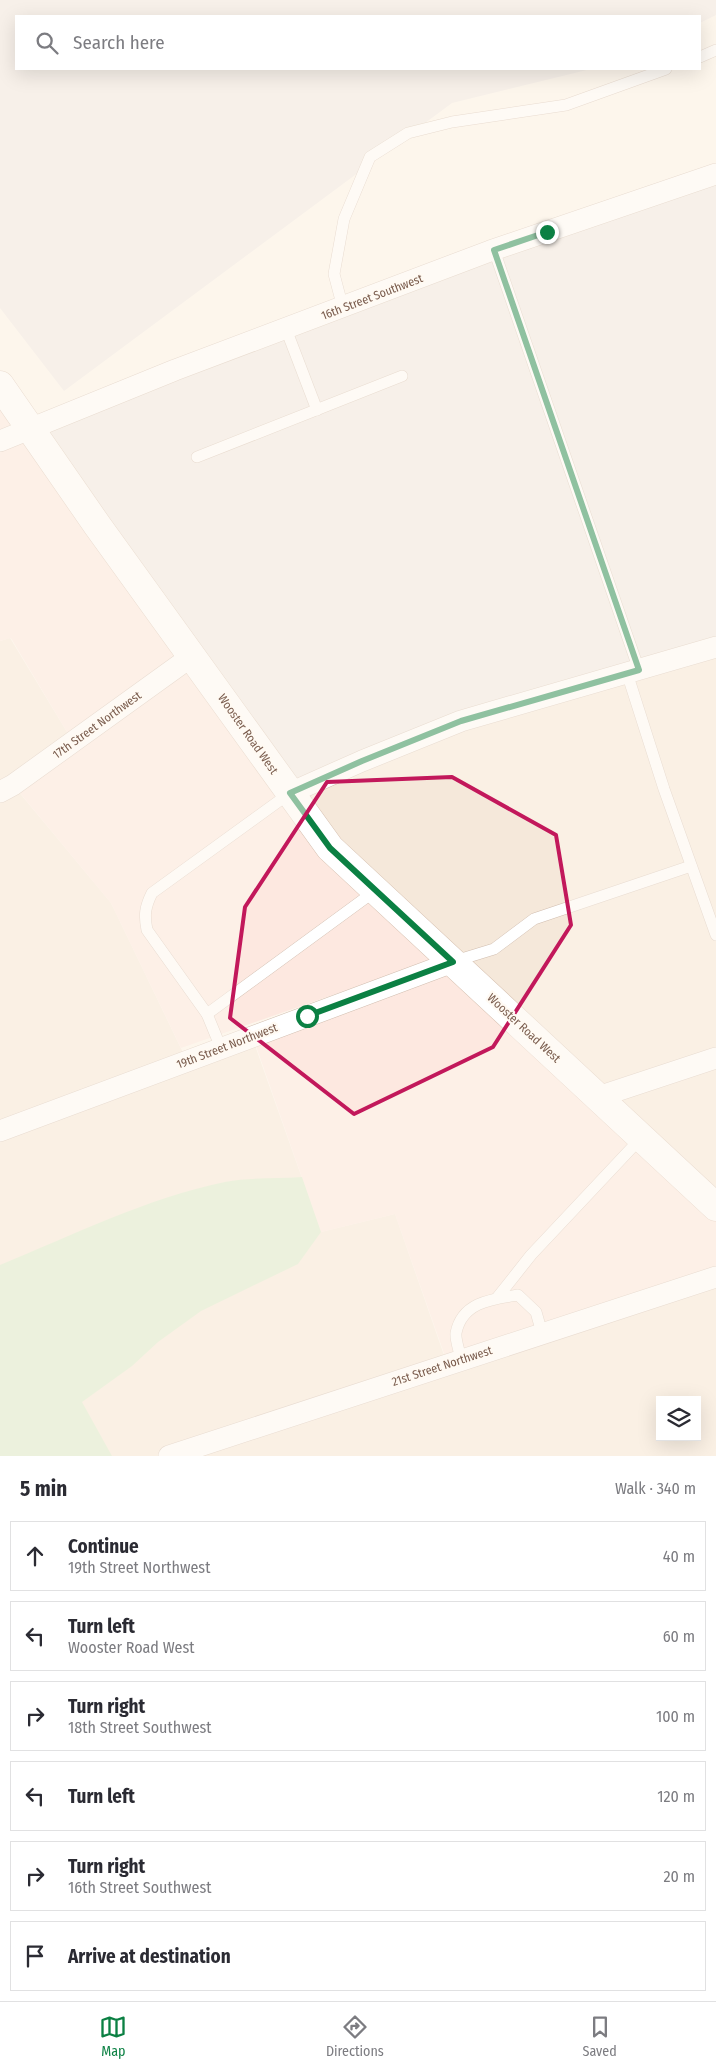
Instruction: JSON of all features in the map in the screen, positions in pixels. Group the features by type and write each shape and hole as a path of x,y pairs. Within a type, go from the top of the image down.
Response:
{"main road":[{"name":"Wooster Road West","path":"0,385 97,525 330,848 716,1207"}],"street":[{"name":"16th Street Southwest","path":"0,441 30,427 175,370 494,250 716,174"},
{"path":"290,793 362,761 461,721 716,647"},
{"name":"17th Street Northwest","path":"0,792 13,785 192,656"},
{"name":"19th Street Northwest","path":"0,1131 453,962"},
{"path":"598,1098 716,1058"},
{"name":"21st Street Northwest","path":"169,1456 716,1277"}],"lane":[{"path":"701,57 716,50"},
{"path":"343,308 334,274 339,246 344,219 370,158 408,133 452,122 566,105 663,70"},
{"path":"494,250 633,672 664,789 716,935"},
{"path":"286,329 317,410"},
{"path":"198,457 402,376"},
{"path":"221,1048 207,1014 147,930 144,916 146,904 152,894 290,793"},
{"path":"453,962 494,949 534,919 691,866"},
{"path":"207,1014 376,890"},
{"path":"497,1298 531,1255 642,1138"},
{"path":"461,1360 456,1334 465,1313 486,1300 518,1295 536,1312 542,1333"}],"highlighted area":[{"path":"452,777 556,835 571,925 493,1047 354,1114 230,1018 245,907 327,782"}],"shaded area":[{"path":"0,0 716,0 716,15 701,22 701,15 15,15 15,70 587,70 452,103 64,391 0,308"},
{"path":"716,173 716,647 461,721 290,793 30,427"},
{"path":"0,385 192,656 73,742 11,638 0,641"},
{"path":"10,638 73,742 13,785 111,903 187,1061 252,1037 321,1232 395,1214 447,1364 716,1277 716,1456 0,1456 0,641"},
{"path":"716,647 716,1205 290,793 362,761"},
{"path":"188,670 436,959 181,1048 111,903 20,793"},
{"path":"453,972 716,1214 716,1270 445,1356 395,1214 321,1232 256,1046"}],"green space":[{"path":"302,1177 321,1232 298,1264 201,1311 158,1342 132,1366 82,1402 112,1456 0,1456 0,1265 139,1207 196,1189 234,1180"}],"route":[{"path":"307,1016 453,962 330,848 290,793 362,761 461,721 639,670 494,250 547,232"}]}
